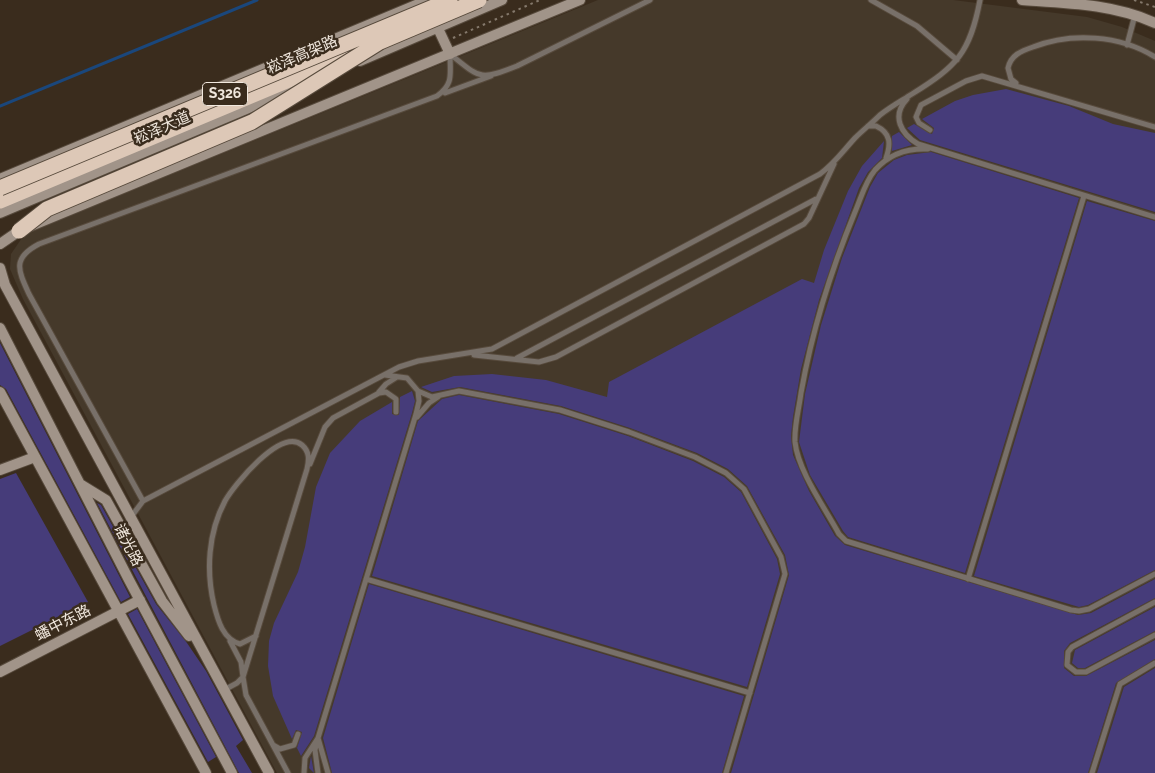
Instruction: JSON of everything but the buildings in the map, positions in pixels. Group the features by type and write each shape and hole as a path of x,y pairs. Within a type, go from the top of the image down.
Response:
{"highway":[{"name":"崧泽高架路","path":"0,188 450,0"},
{"name":"崧泽高架路","path":"0,202 479,0"},
{"path":"19,232 47,209 252,122 380,42"}],"main road":[{"name":"崧泽大道","path":"0,179 426,0"},
{"path":"426,0 450,54"},
{"name":"崧泽大道","path":"0,213 502,0"},
{"path":"0,244 19,232 580,0"},
{"path":"1022,0 1107,8 1135,15 1155,23"},
{"path":"0,268 5,285 269,773"},
{"name":"诸光路","path":"0,328 140,600 232,773"},
{"path":"0,392 206,773"},
{"path":"0,470 35,457"},
{"path":"80,483 106,500 162,601 207,659"},
{"name":"蟠中东路","path":"0,672 140,600"}],"lane":[{"path":"143,501 18,272 21,258 28,250 39,244 517,66 650,0"},
{"path":"871,0 917,26 958,60"},
{"path":"130,518 143,501 399,366 418,361 482,351 505,342 820,174 834,164 868,126 886,111 942,75 958,60 967,45 976,22 980,0"},
{"path":"1127,45 1135,15"},
{"path":"1018,86 1009,74 1010,61 1022,51 1042,43 1073,38 1089,38 1127,45 1155,57"},
{"path":"450,54 473,74 494,75"},
{"path":"437,96 447,89 450,81 450,54"},
{"path":"930,130 919,123 916,117 921,105 966,81 982,76 1155,127"},
{"path":"913,93 903,103 899,112 899,123 902,132 909,139 928,149 1155,217"},
{"path":"868,126 876,126 888,136 890,144 886,159"},
{"path":"928,149 902,151 886,159 873,172 866,187 836,263 817,323 797,417 795,441 798,458 839,534 846,541 1079,611 1089,609 1155,574"},
{"path":"459,354 516,358 539,362 556,357 804,224 809,218 834,164"},
{"path":"968,579 1084,196"},
{"path":"516,358 817,198"},
{"path":"384,374 407,378 425,396 440,396 460,391 560,410 695,457 737,481 744,488 781,557 785,574 726,773"},
{"path":"379,393 386,384 398,377"},
{"path":"318,773 315,750 318,738 412,426 419,401 418,391"},
{"path":"224,690 237,684 243,677 308,469 328,422 379,393 386,392 396,399 396,412"},
{"path":"412,426 422,410 440,396"},
{"path":"288,773 246,696 241,662 217,616 209,577 210,549 225,501 258,460 286,442 301,443 309,456 308,469"},
{"path":"366,579 750,693"},
{"path":"1155,602 1072,647 1068,652 1068,665 1076,672 1086,672 1155,635"},
{"path":"228,638 240,644 256,636"},
{"path":"1092,773 1120,684 1155,664"},
{"path":"273,745 280,749 294,746 298,734"},
{"path":"304,773 305,758 318,738"},
{"path":"318,738 328,773"}],"path":[{"path":"444,42 540,0"},
{"path":"1134,0 1155,7"}],"shaded area":[{"path":"598,0 953,0 1087,17 1122,27 1155,41 1155,773 277,773 23,299 10,269 11,254 24,235"}],"waterway":[{"path":"0,106 257,0"}]}
